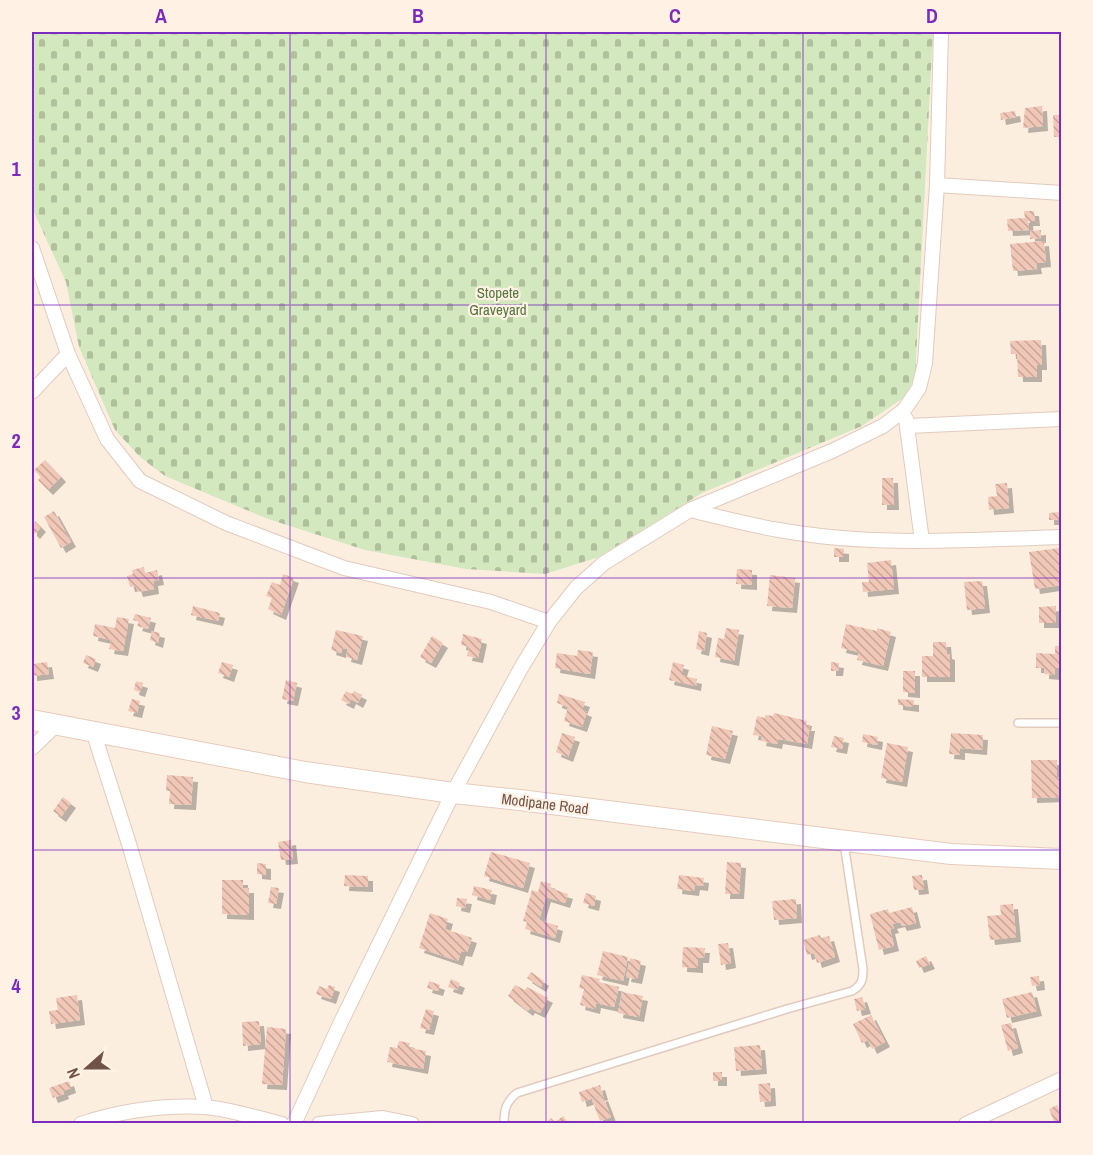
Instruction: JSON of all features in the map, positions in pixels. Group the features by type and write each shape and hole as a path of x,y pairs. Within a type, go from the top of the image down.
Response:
{"main road":[{"name":"Modipane Road","path":"32,720 305,772 453,794 520,800 951,854 1062,859"}],"street":[{"path":"294,1124 341,1022 453,794 521,668 549,622 576,588 604,563 690,510 832,451 884,426 904,410 919,388 925,363 937,185 941,32"},
{"path":"937,185 1062,192"},
{"path":"32,248 68,354 108,439 140,481 226,523 344,568 491,602 549,622"},
{"path":"32,392 68,354"},
{"path":"904,410 922,541"},
{"path":"908,426 1062,419"},
{"path":"690,510 780,530 859,538 922,541 1062,537"},
{"path":"32,748 57,724"},
{"path":"93,731 129,844 206,1107"},
{"path":"966,1124 1062,1079"},
{"path":"81,1124 104,1116 153,1109 206,1107 282,1124"},
{"path":"319,1124 383,1118 412,1124"}],"lane":[{"path":"1018,723 1062,723"},
{"path":"504,1124 504,1110 508,1100 517,1094 787,1009 852,991 860,986 863,969 844,841"}],"green space":[{"name":"Stopete Graveyard","path":"32,32 933,32 915,378 903,398 862,426 702,493 599,557 545,574 466,569 365,550 268,519 165,476 140,457 115,430 79,347 66,282 32,208"}],"building":[{"path":"1042,106 1043,126 1023,128 1025,108"},
{"path":"1015,111 1016,117 1001,120 1000,113"},
{"path":"1053,115 1062,115 1062,137 1054,137"},
{"path":"1024,211 1034,211 1035,221 1028,221 1029,230 1008,231 1007,219 1025,218"},
{"path":"1041,230 1041,238 1030,239 1030,231"},
{"path":"1044,241 1046,262 1036,263 1037,269 1013,271 1010,244"},
{"path":"1041,340 1042,365 1037,365 1037,377 1018,377 1017,354 1011,354 1010,341"},
{"path":"45,460 61,477 48,490 38,480 41,477 34,470"},
{"path":"882,478 893,478 894,505 882,505"},
{"path":"1007,483 1009,508 989,510 988,497 997,496 995,484"},
{"path":"54,511 71,542 61,548 44,517"},
{"path":"1059,512 1059,520 1049,520 1049,513"},
{"path":"35,521 41,527 35,534 32,531 32,524"},
{"path":"834,548 844,549 844,557 834,557"},
{"path":"1059,548 1062,585 1035,589 1029,552"},
{"path":"891,560 894,589 863,592 862,582 869,582 867,563"},
{"path":"144,567 145,573 157,570 159,580 153,581 154,589 138,592 136,586 130,587 127,576 133,574 132,570"},
{"path":"737,569 752,570 752,585 736,584"},
{"path":"283,574 294,578 281,615 268,609 272,598 266,596 272,582 280,585"},
{"path":"770,575 795,578 792,608 767,606"},
{"path":"982,581 985,608 967,610 964,582"},
{"path":"193,606 220,613 218,621 191,615"},
{"path":"1056,606 1056,623 1039,623 1039,607"},
{"path":"135,614 151,618 148,629 137,626 139,622 133,620"},
{"path":"117,617 129,619 123,651 109,649 111,640 93,636 95,624 115,628"},
{"path":"846,624 891,632 883,666 857,660 859,652 841,648"},
{"path":"726,628 739,630 734,661 715,657 718,638 724,639"},
{"path":"336,630 363,636 357,660 346,657 348,649 342,648 341,653 331,650"},
{"path":"152,631 160,633 158,643 150,640"},
{"path":"699,631 707,633 704,651 696,649"},
{"path":"463,634 482,639 478,658 467,656 469,647 461,645"},
{"path":"432,636 443,643 431,663 420,657"},
{"path":"933,642 946,642 947,654 950,655 950,677 922,677 922,656 933,656"},
{"path":"1055,646 1062,646 1062,668 1055,668 1055,675 1044,674 1044,668 1036,668 1036,653 1055,654"},
{"path":"578,650 593,652 590,674 555,668 557,653 577,656"},
{"path":"86,655 96,659 93,667 83,663"},
{"path":"47,662 49,674 32,676 32,664"},
{"path":"222,662 233,665 229,677 218,673"},
{"path":"673,662 684,665 681,675 697,679 696,686 669,680"},
{"path":"831,662 839,663 838,671 831,671"},
{"path":"903,671 915,671 915,693 903,692"},
{"path":"286,680 297,683 293,701 282,699"},
{"path":"136,681 143,683 140,692 134,690"},
{"path":"346,691 352,694 354,691 362,695 358,703 351,699 349,704 341,700"},
{"path":"559,694 585,702 582,710 587,712 582,727 564,721 568,707 557,703"},
{"path":"132,699 140,701 137,713 128,711"},
{"path":"898,699 914,700 914,707 898,705"},
{"path":"774,713 807,721 806,726 810,726 807,744 778,739 777,744 761,741 762,736 753,735 757,716 765,718 765,715 773,716"},
{"path":"712,726 733,731 725,759 706,755"},
{"path":"562,733 575,737 568,757 556,752"},
{"path":"951,733 983,735 982,750 960,748 960,755 949,754"},
{"path":"863,734 878,737 877,745 862,742"},
{"path":"834,736 844,738 842,749 831,747"},
{"path":"887,743 908,747 902,782 881,778"},
{"path":"1031,760 1057,760 1057,777 1062,777 1062,797 1032,798"},
{"path":"167,775 193,777 191,805 169,804 170,791 166,791"},
{"path":"63,797 71,803 61,817 53,811"},
{"path":"291,840 293,859 281,860 278,842"},
{"path":"491,852 530,863 523,888 484,876"},
{"path":"727,862 741,863 739,894 725,894"},
{"path":"257,863 266,864 266,875 257,874"},
{"path":"345,875 368,876 368,887 344,886"},
{"path":"679,875 704,878 703,886 695,885 694,891 677,889"},
{"path":"922,875 924,889 914,890 912,876"},
{"path":"222,880 243,880 243,888 249,888 249,915 222,914"},
{"path":"541,881 551,884 550,888 568,894 565,903 546,897 539,920 558,926 555,938 525,929 527,922 523,921 532,890 538,892"},
{"path":"474,886 492,890 490,900 472,895"},
{"path":"271,887 279,888 276,904 268,903"},
{"path":"586,893 596,896 594,906 583,903"},
{"path":"457,898 467,899 465,908 456,906"},
{"path":"796,899 797,918 774,920 772,901"},
{"path":"1013,904 1016,937 990,940 987,916 1001,915 1000,905"},
{"path":"912,907 916,923 902,926 900,922 892,924 894,928 890,929 894,946 879,950 870,914 888,909 889,913"},
{"path":"430,913 448,919 445,929 472,938 467,952 461,951 458,961 419,948"},
{"path":"820,935 821,938 829,936 835,957 817,963 814,953 807,955 803,940"},
{"path":"728,943 731,963 721,965 718,944"},
{"path":"683,947 705,948 704,958 698,958 698,968 682,967"},
{"path":"603,951 628,957 623,981 597,975"},
{"path":"926,956 930,964 919,968 916,961"},
{"path":"630,958 641,961 637,979 626,977"},
{"path":"531,972 544,981 541,987 527,978"},
{"path":"582,975 619,987 614,1007 596,1003 595,1009 580,1005 584,989 579,988"},
{"path":"1039,976 1040,985 1032,986 1030,977"},
{"path":"451,979 460,983 457,990 448,987"},
{"path":"429,981 440,985 438,991 427,988"},
{"path":"329,985 335,987 331,999 316,994 319,986 327,989"},
{"path":"515,985 525,990 527,987 548,998 540,1013 530,1008 528,1011 508,996"},
{"path":"622,992 643,996 639,1017 618,1013"},
{"path":"1032,992 1037,1011 1007,1018 1002,999"},
{"path":"77,995 80,1020 51,1024 49,1011 58,1010 56,998"},
{"path":"862,997 866,1009 857,1011 854,999"},
{"path":"426,1009 434,1011 429,1030 420,1028"},
{"path":"871,1015 885,1042 872,1049 868,1040 862,1043 853,1024"},
{"path":"259,1021 261,1044 243,1046 242,1022"},
{"path":"1011,1023 1018,1048 1008,1051 1001,1025"},
{"path":"267,1027 286,1029 282,1085 262,1084"},
{"path":"399,1041 410,1043 409,1048 426,1051 423,1069 387,1062 390,1047 397,1048"},
{"path":"760,1045 762,1069 736,1071 734,1047"},
{"path":"713,1072 722,1072 722,1081 713,1081"},
{"path":"69,1081 71,1088 63,1091 64,1094 53,1098 49,1088"},
{"path":"770,1083 771,1101 760,1102 758,1084"},
{"path":"600,1085 603,1095 582,1102 579,1092"},
{"path":"603,1096 611,1117 600,1121 592,1100"},
{"path":"1057,1105 1062,1115 1062,1124 1055,1124 1049,1109"},
{"path":"563,1116 569,1124 544,1124 551,1118 555,1122"}]}
